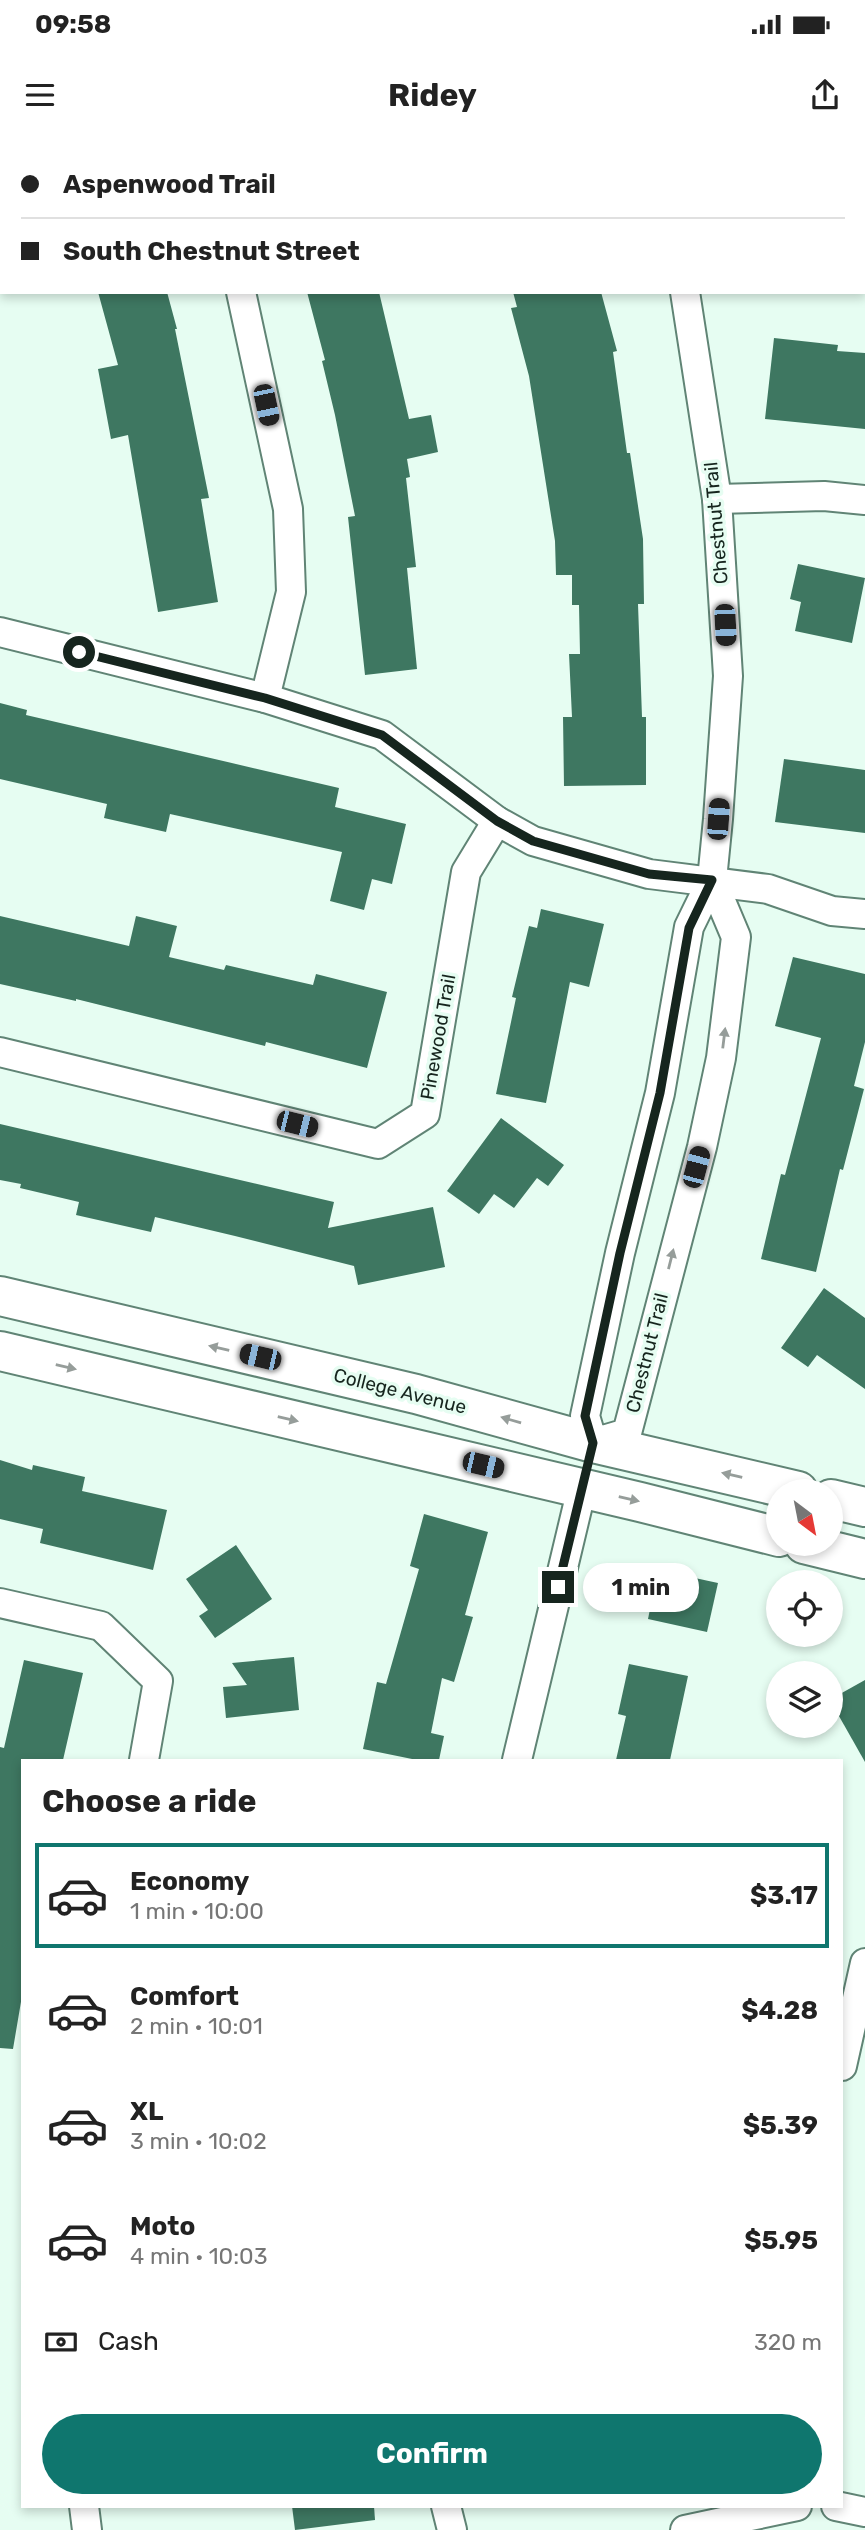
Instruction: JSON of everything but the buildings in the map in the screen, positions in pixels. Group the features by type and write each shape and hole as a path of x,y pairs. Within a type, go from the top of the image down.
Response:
{"main road":[{"name":"College Avenue","path":"0,1296 416,1394 593,1443 766,1484"},
{"path":"0,1351 766,1534"},
{"path":"582,1488 593,1443"},
{"path":"844,1502 865,1507"},
{"path":"844,1554 865,1559"}],"street":[{"path":"241,294 288,509 291,592 265,698"},
{"name":"Chestnut Trail","path":"685,294 718,499 728,676 712,880 689,928 660,1093 620,1253 585,1416 593,1443 627,1433 702,1147 722,1058 736,937 712,880"},
{"path":"718,499 824,496 865,500"},
{"path":"0,632 265,698 382,735 497,821 533,841 579,856 649,874 712,880 768,890 832,911 865,914"},
{"name":"Pinewood Trail","path":"0,1052 378,1144 425,1114 466,872 497,821"},
{"path":"517,1759 582,1488"},
{"path":"0,1603 102,1626 158,1681 144,1759"},
{"path":"843,2062 865,1963"},
{"path":"83,2508 87,2530"},
{"path":"446,2508 452,2530"},
{"path":"685,2530 788,2508"},
{"path":"843,2508 865,2512"}],"route":[{"path":"79,652 265,698 382,735 497,821 533,841 649,874 712,880 689,928 660,1093 620,1253 585,1416 593,1443 558,1587"}]}
